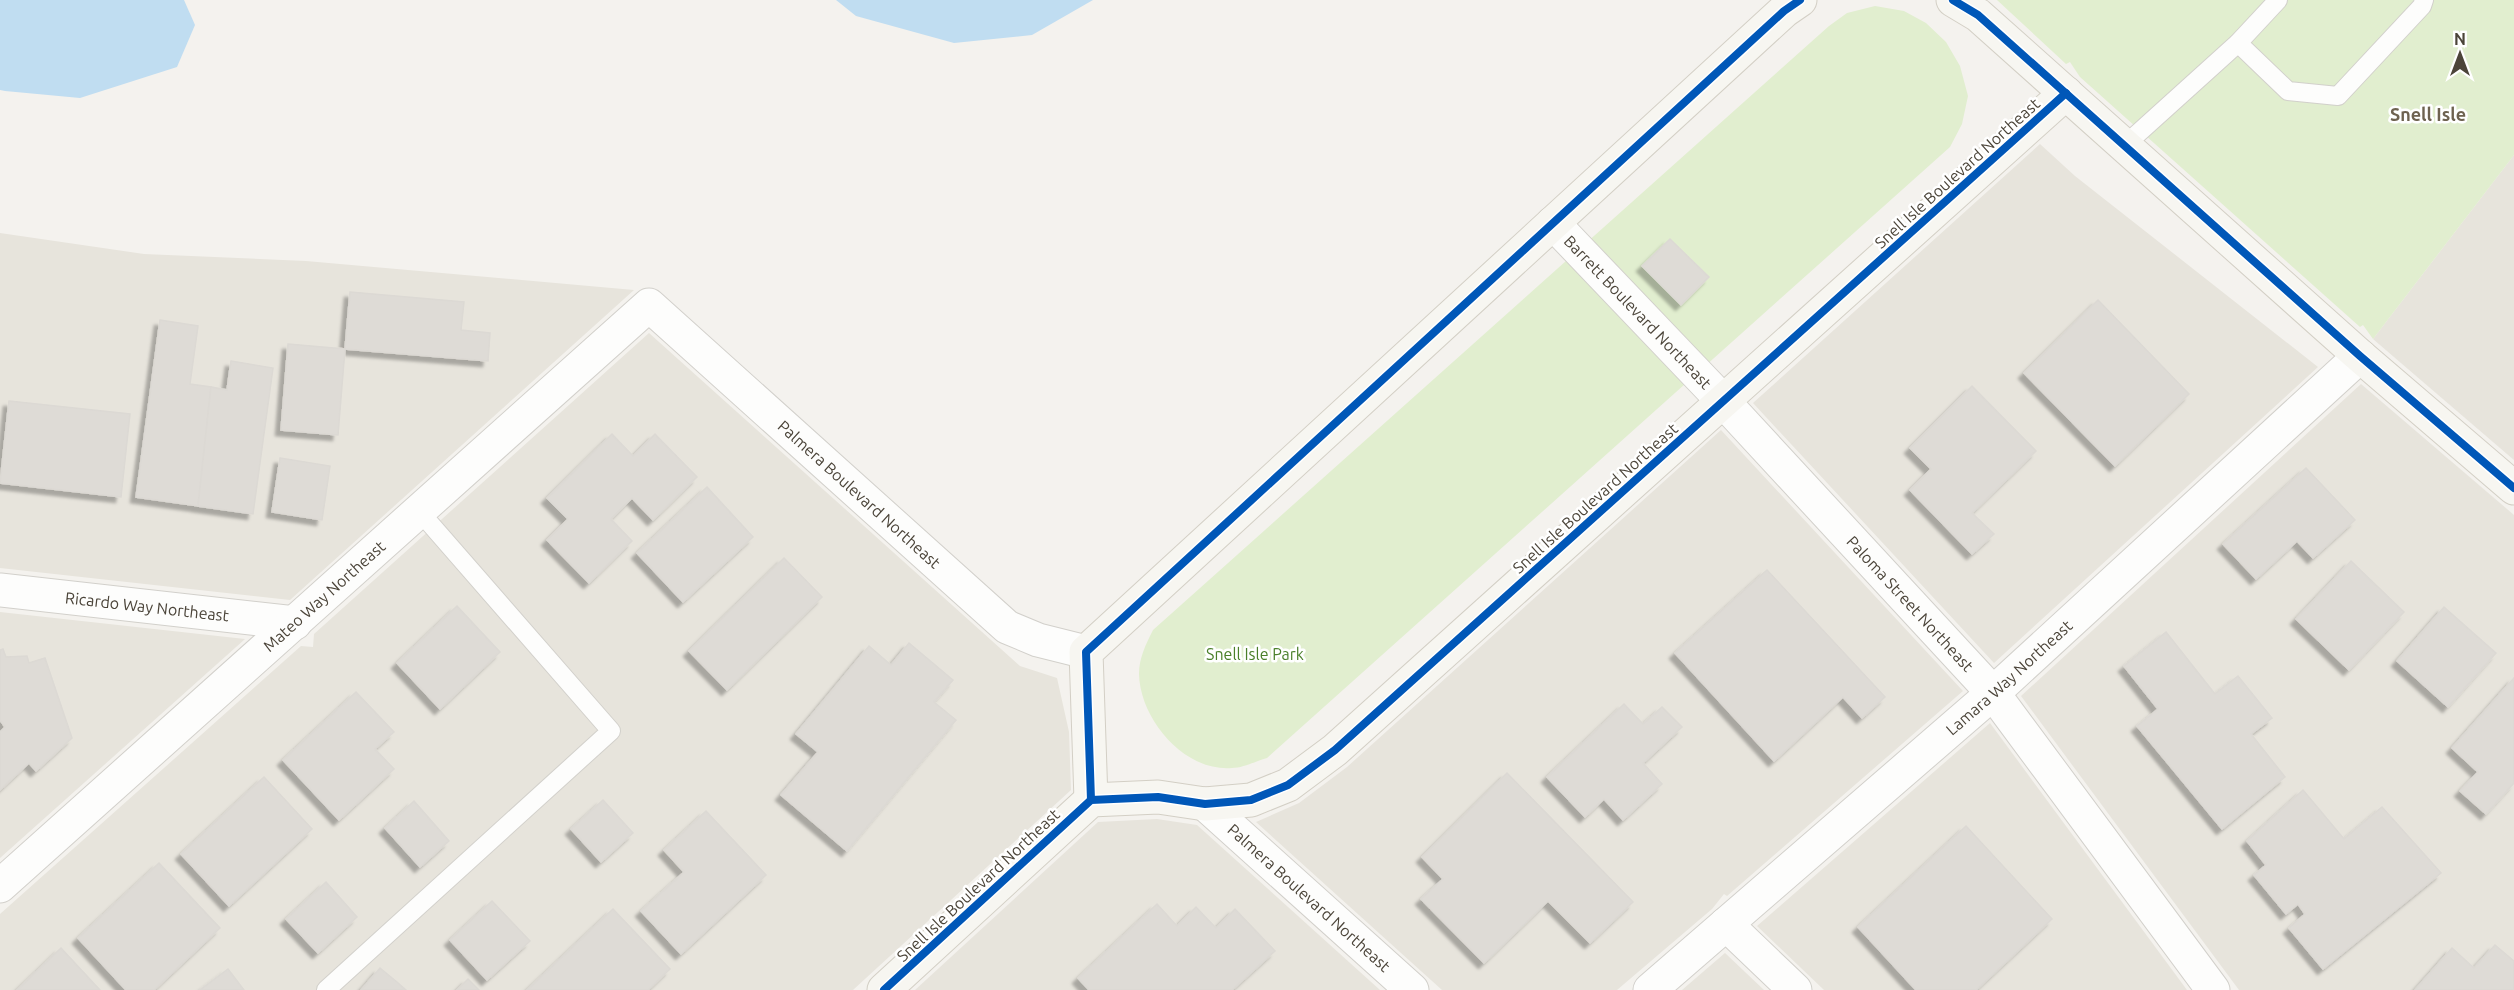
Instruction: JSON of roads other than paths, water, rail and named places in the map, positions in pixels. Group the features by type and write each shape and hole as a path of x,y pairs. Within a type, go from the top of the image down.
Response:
{"street":[{"name":"Snell Isle Boulevard Northeast","path":"1953,0 1978,15 2360,356 2514,488"},
{"path":"1091,800 1086,652 1790,4"},
{"name":"Snell Isle Boulevard Northeast","path":"884,990 1091,800 1158,797 1205,804 1251,801 1288,785 1335,750 2067,93"},
{"name":"Barrett Boulevard Northeast","path":"1553,223 1723,401"},
{"name":"Palmera Boulevard Northeast","path":"649,305 1007,627 1038,640 1086,652"},
{"name":"Mateo Way Northeast","path":"0,886 649,305"},
{"name":"Lamara Way Northeast","path":"1650,990 1993,693 2360,356"},
{"name":"Paloma Street Northeast","path":"1723,401 1993,693 2213,990"},
{"name":"Ricardo Way Northeast","path":"0,590 295,623"},
{"name":"Palmera Boulevard Northeast","path":"1205,804 1412,990"},
{"path":"1726,924 1795,990"}],"lane":[{"path":"2125,145 2238,44 2278,0"},
{"path":"2238,44 2288,91 2338,96 2422,6 2424,0"},
{"path":"326,990 611,731 420,512"}],"water":[{"path":"0,0 184,0 195,25 177,67 80,98 5,91 0,90"},
{"path":"836,0 1093,0 1032,35 954,43 856,16"}],"district":[{"name":"Snell Isle","path":"2428,114"}],"park label":[{"name":"Snell Isle Park","path":"1255,654"}]}
